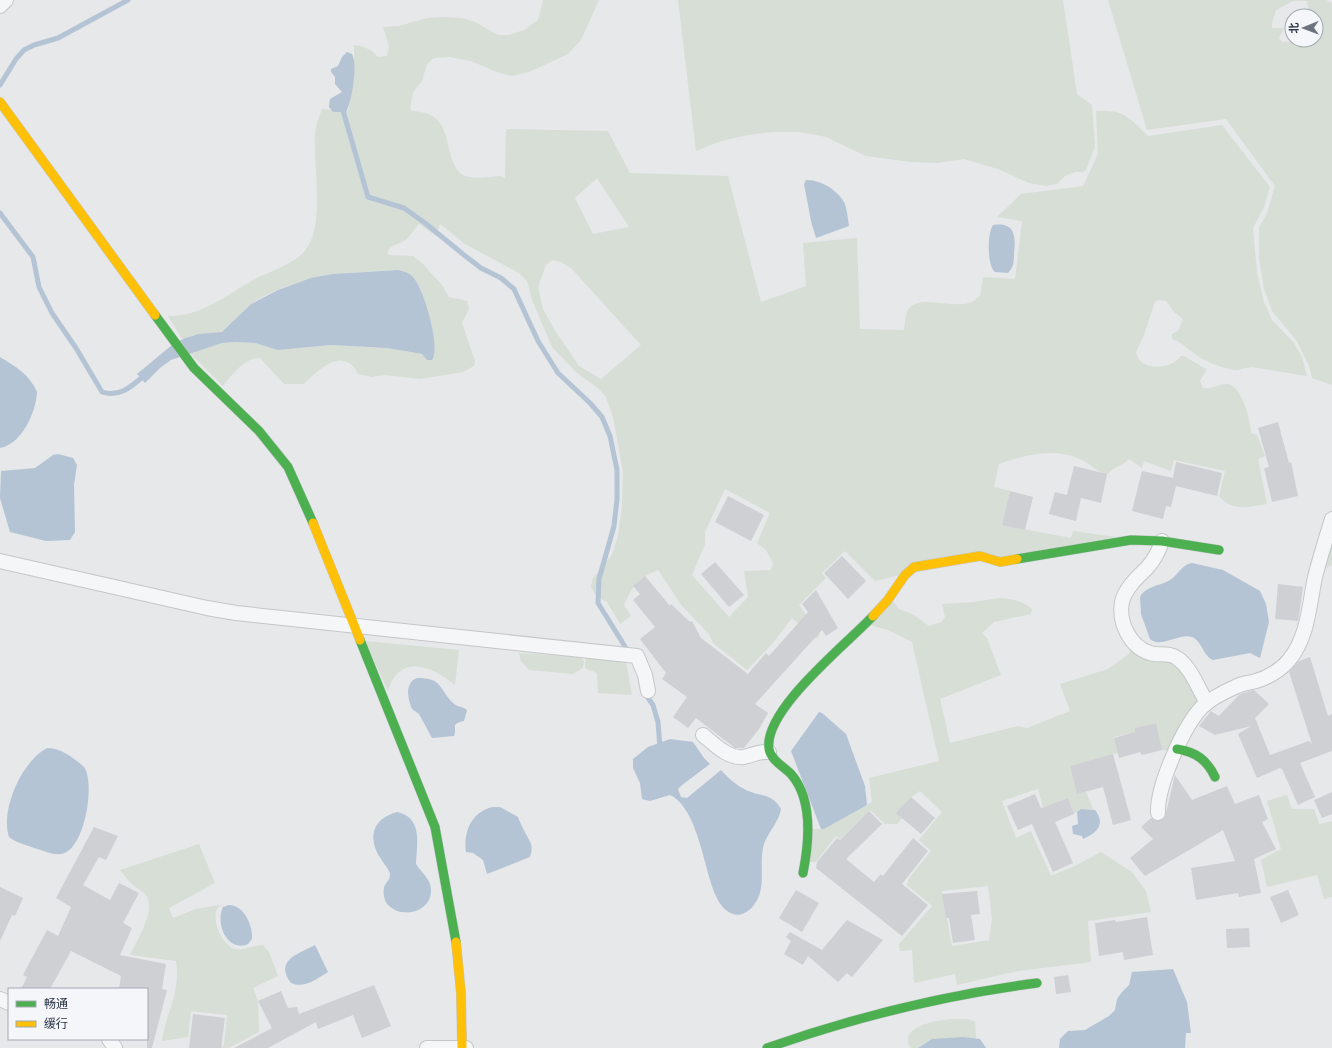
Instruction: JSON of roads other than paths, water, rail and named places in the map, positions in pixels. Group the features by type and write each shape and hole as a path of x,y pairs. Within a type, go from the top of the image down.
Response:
{"street":[{"path":"0,6 6,0"},
{"path":"0,102 22,130 178,347 199,373 259,431 288,467 435,827 445,874 456,950 464,1047 427,1048"},
{"path":"1158,813 1161,787 1177,749 1192,720 1202,707 1235,687 1257,681 1273,673 1288,661 1298,646 1306,626 1315,577 1332,519"},
{"path":"803,873 806,863 807,829 802,796 793,776 774,760 769,752 771,729 788,703 814,674 885,603 901,581 914,567 979,556 1000,562 1131,540 1162,541 1219,550"},
{"path":"1162,541 1155,558 1133,583 1122,600 1123,621 1127,633 1138,647 1151,654 1167,654 1177,658 1186,668 1207,703"},
{"path":"0,561 207,608 637,656 646,675 648,691"},
{"path":"703,734 726,753 737,757 762,751 769,752"},
{"path":"1177,749 1191,751 1201,756 1206,760 1215,777"},
{"path":"767,1048 797,1037 901,1006 1037,983"},
{"path":"110,1040 116,1048"}],"water":[{"path":"347,52 352,54 354,59 354,83 346,112 333,112 329,107 330,99 342,92 335,84 335,77 331,72 331,69 338,66 342,57"},
{"path":"806,180 823,184 834,190 845,204 849,226 816,238 804,184"},
{"path":"993,225 1006,226 1010,228 1014,236 1014,261 1013,266 1008,273 995,272 990,263 989,242"},
{"path":"398,270 407,272 414,278 422,294 433,332 434,354 432,360 427,360 422,354 387,348 331,345 278,350 255,343 236,342 222,343 171,360 160,368 145,383 137,374 172,345 185,338 199,334 222,332 251,304 278,290 311,278 333,274"},
{"path":"0,357 26,376 37,392 31,417 21,434 8,445 0,448"},
{"path":"58,454 73,458 77,465 74,485 75,532 70,540 46,541 10,532 0,498 1,471 35,468 53,455"},
{"path":"1192,563 1223,570 1260,591 1266,604 1269,622 1260,658 1250,653 1213,660 1192,637 1181,637 1164,642 1154,642 1150,639 1141,614 1140,597 1149,588 1170,580 1182,568"},
{"path":"417,678 425,678 436,682 453,703 467,710 464,721 455,725 454,736 432,738 419,714 412,709 408,692 410,684"},
{"path":"819,712 846,734 865,786 867,805 824,829 821,829 791,751"},
{"path":"670,739 693,742 710,764 678,789 681,797 687,798 721,770 729,779 746,790 774,800 781,809 780,814 764,844 762,857 762,883 759,896 749,910 743,914 732,914 726,910 716,896 694,826 680,802 670,795 650,801 642,799 640,783 633,768 633,759 648,747"},
{"path":"47,748 59,750 70,756 84,767 89,787 86,816 82,830 76,842 69,850 61,854 47,852 24,845 14,840 9,837 7,826 10,800 15,787 29,764 38,754"},
{"path":"500,807 518,817 531,843 532,849 530,857 487,874 483,860 473,853 466,852 465,844 470,824 474,818 486,809"},
{"path":"1081,809 1095,810 1100,820 1100,824 1096,831 1083,839 1082,836 1073,834 1072,826 1078,824 1077,812"},
{"path":"397,812 405,815 415,826 417,833 416,864 428,879 430,884 431,893 429,900 418,910 410,912 395,910 385,901 384,890 390,874 388,868 377,851 373,837 377,824 382,819"},
{"path":"229,905 239,908 249,923 252,939 248,944 241,946 234,944 225,935 222,928 221,914 223,907"},
{"path":"315,945 328,972 306,984 296,985 291,983 286,975 285,969 287,963 295,955"},
{"path":"1173,969 1187,1002 1191,1033 1186,1033 1185,1048 1059,1048 1060,1039 1068,1031 1085,1030 1109,1016 1115,1010 1117,999 1129,985 1132,972"},
{"path":"963,1037 980,1039 986,1048 918,1048 932,1039"}],"waterway":[{"path":"0,85 16,59 24,50 34,45 58,38 128,0"},
{"path":"342,107 368,197 404,208 481,268 501,278 514,289 538,341 558,373 590,403 602,417 610,436 617,470 617,499 614,526 599,579 598,603 629,653"},
{"path":"0,213 33,257 39,287 52,313 76,348 102,392 114,393 126,390 146,374"},
{"path":"644,692 653,705 658,722 660,748"}]}
